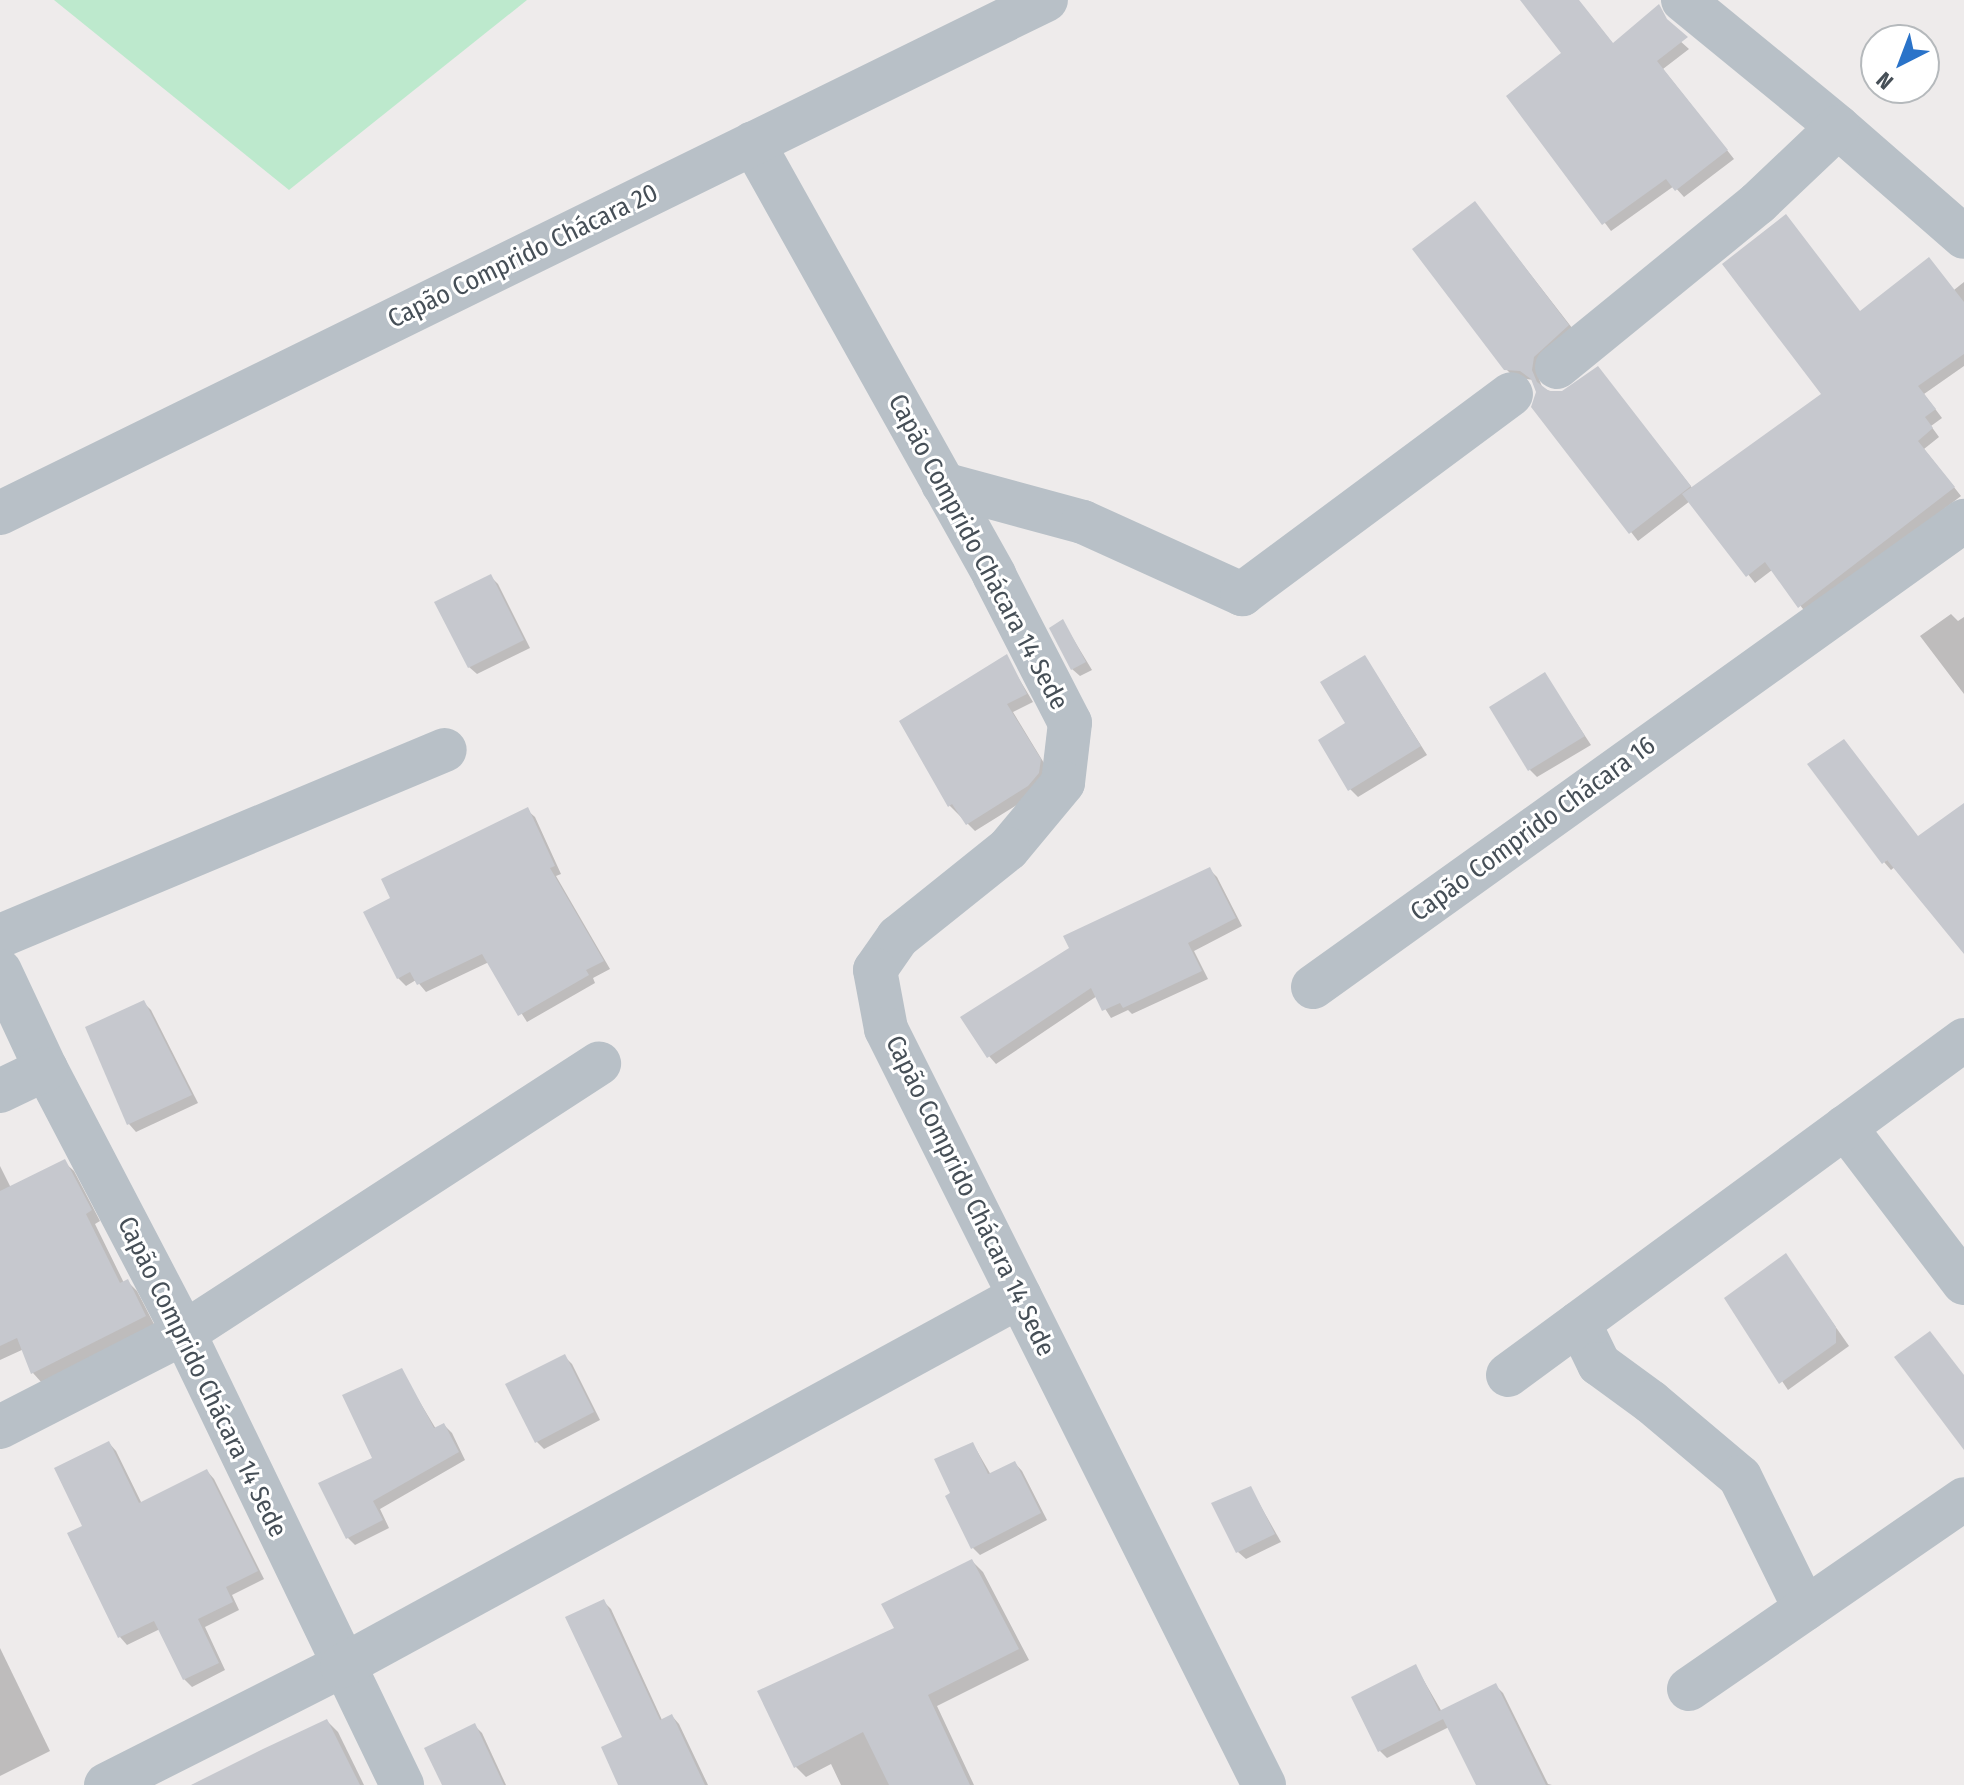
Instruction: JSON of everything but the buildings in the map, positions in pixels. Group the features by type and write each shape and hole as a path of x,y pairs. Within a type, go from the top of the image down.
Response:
{"street":[{"name":"Capão Comprido Chácara 20","path":"0,513 1046,0"},
{"path":"1683,0 1838,127 1964,237"},
{"path":"1557,367 1758,203 1838,127"},
{"name":"Capão Comprido Chácara 14 Sede","path":"753,143 943,484 1070,723 1063,783 1008,849 898,937 875,970 886,1029 1264,1785"},
{"path":"943,484 1083,522 1242,594 1511,394"},
{"name":"Capão Comprido Chácara 16","path":"1313,987 1964,521"},
{"path":"0,936 445,750"},
{"name":"Capão Comprido Chácara 14 Sede","path":"0,971 46,1069 184,1333 402,1785"},
{"path":"1508,1375 1964,1040"},
{"path":"0,1427 184,1333 599,1064"},
{"path":"0,1091 46,1069"},
{"path":"1845,1127 1964,1283"},
{"path":"106,1785 342,1666 1020,1296"},
{"path":"1579,1323 1599,1364 1651,1402 1740,1477 1805,1609"},
{"path":"1689,1689 1964,1499"}],"green space":[{"path":"54,0 527,0 289,190"}]}
